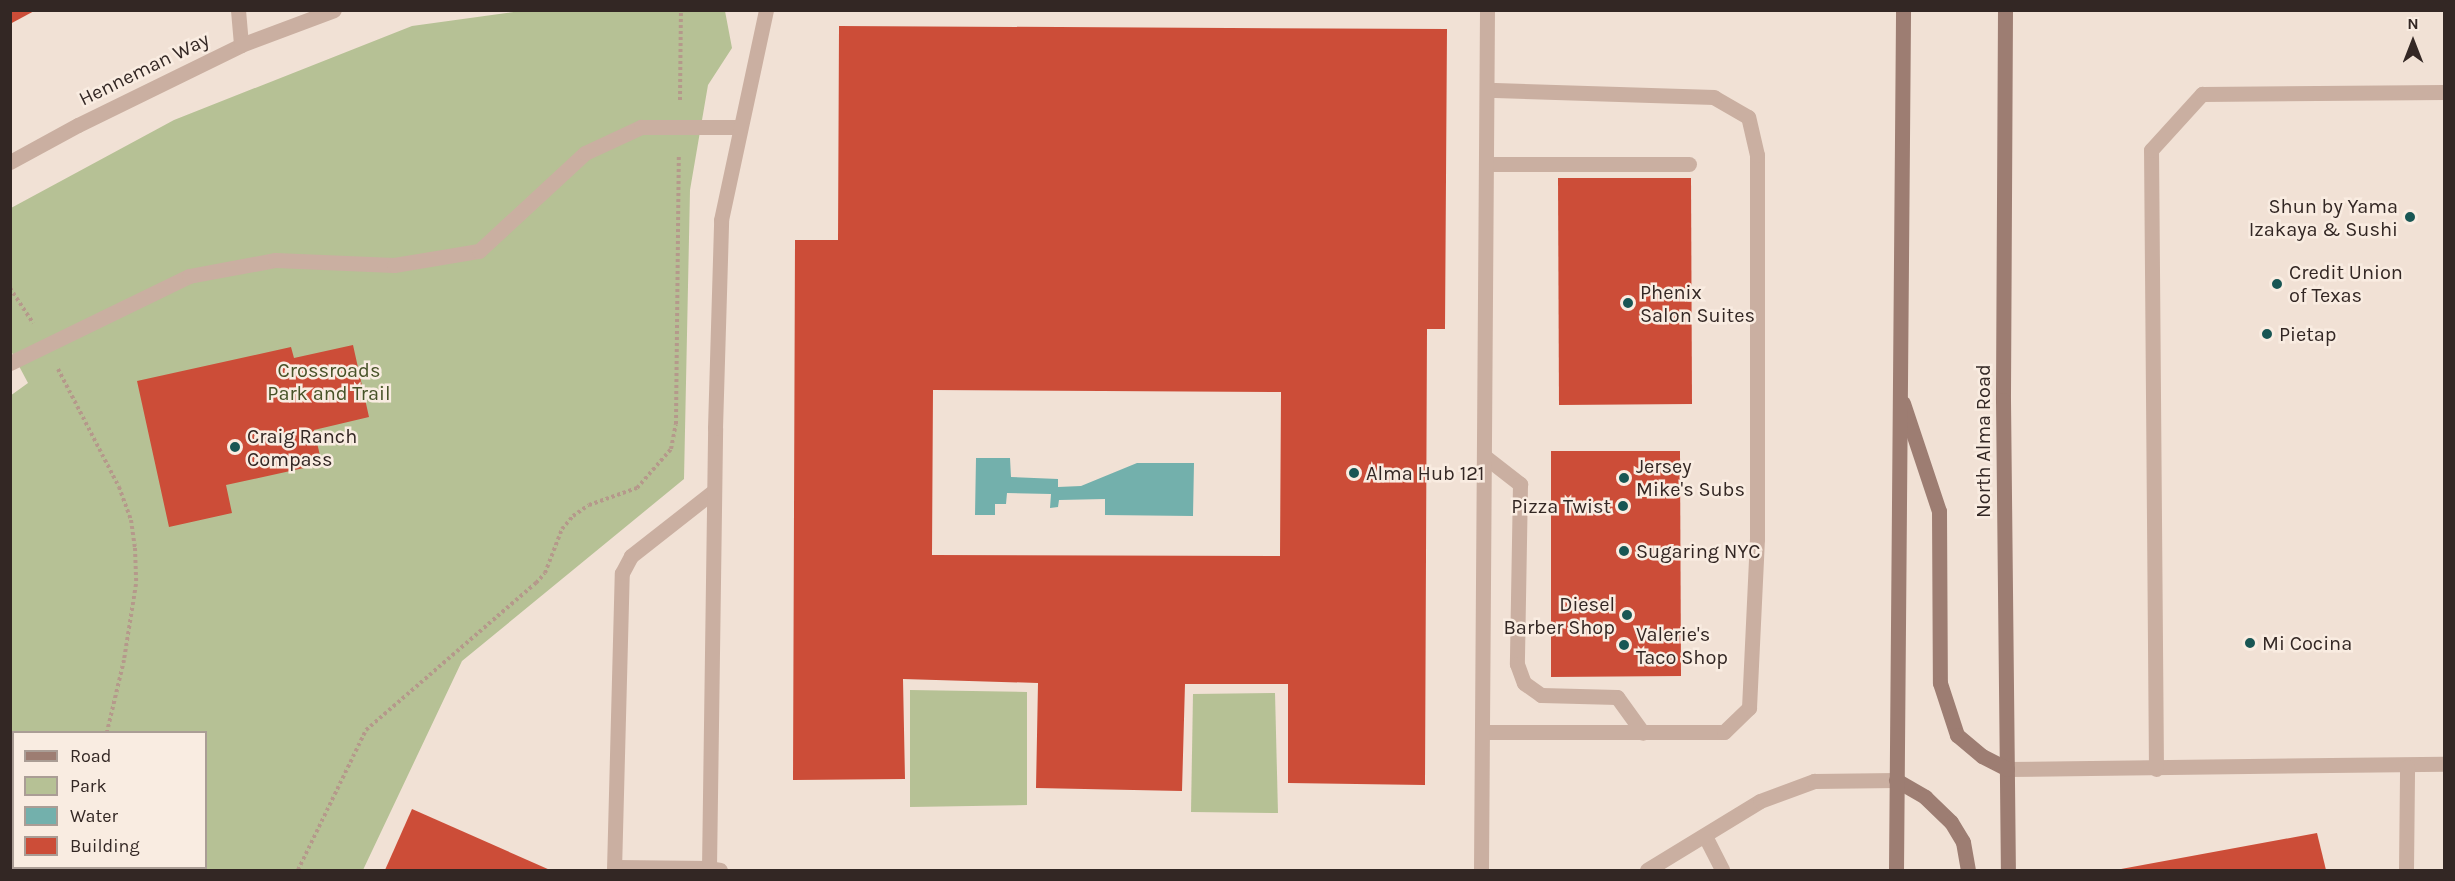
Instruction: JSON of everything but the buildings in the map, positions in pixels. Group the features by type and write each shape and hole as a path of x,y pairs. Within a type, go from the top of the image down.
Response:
{"main road":[{"path":"1896,870 1903,10"},
{"name":"North Alma Road","path":"2005,10 2003,400 2008,870"},
{"path":"1899,390 1939,511 1940,683 1957,735 1982,756 2007,769"},
{"path":"1896,780 1925,797 1951,822 1963,842 1968,870"}],"street":[{"path":"238,10 241,45"},
{"name":"Henneman Way","path":"10,162 78,125 241,45 334,10"},
{"path":"714,491 630,556 622,573 615,869 714,869 714,491 721,220 766,10"},
{"path":"1481,870 1487,10"},
{"path":"1482,732 1643,734 1724,732 1749,708 1757,539 1757,155 1749,117 1714,97 1487,90"},
{"path":"2156,769 2151,150 2202,94 2445,92"},
{"path":"10,363 189,276 275,261 394,265 479,251 585,153 641,127 680,125 740,127"},
{"path":"1486,164 1689,164"},
{"path":"1484,456 1520,484 1517,664 1524,682 1541,695 1617,697 1643,734"},
{"path":"2007,769 2407,767 2445,764"},
{"path":"2406,870 2407,767"},
{"path":"1647,870 1760,801 1814,781 1896,780"},
{"path":"1705,836 1722,870"}],"path":[{"path":"297,870 366,730 536,583 545,573 562,529 573,516 589,505 637,489 671,449 676,424 681,10"},
{"path":"10,288 45,345 119,487 131,520 136,584 124,660 107,731"}],"green space":[{"name":"Crossroads Park and Trail","path":"529,10 725,11 732,48 708,85 690,190 684,479 462,661 363,870 11,870 10,396 28,383 11,351 11,208 174,120 412,26"},
{"path":"910,690 1027,692 1027,805 910,807"},
{"path":"1275,693 1278,813 1191,812 1193,694"}],"water":[{"path":"976,458 1010,458 1011,477 1058,479 1058,487 1081,486 1137,463 1194,463 1193,516 1105,515 1105,499 1059,500 1058,507 1050,508 1051,494 1007,493 1006,504 995,504 995,515 975,515"}],"place":[{"name":"Shun by Yama Izakaya & Sushi","path":"2410,217"},
{"name":"Credit Union of Texas","path":"2277,284"},
{"name":"Phenix Salon Suites","path":"1628,303"},
{"name":"Pietap","path":"2267,334"},
{"name":"Craig Ranch Compass","path":"235,447"},
{"name":"Alma Hub 121","path":"1354,473"},
{"name":"Jersey Mike's Subs","path":"1624,478"},
{"name":"Pizza Twist","path":"1623,506"},
{"name":"Sugaring NYC","path":"1624,551"},
{"name":"Diesel Barber Shop","path":"1627,615"},
{"name":"Mi Cocina","path":"2250,643"},
{"name":"Valerie's Taco Shop","path":"1624,645"}]}
